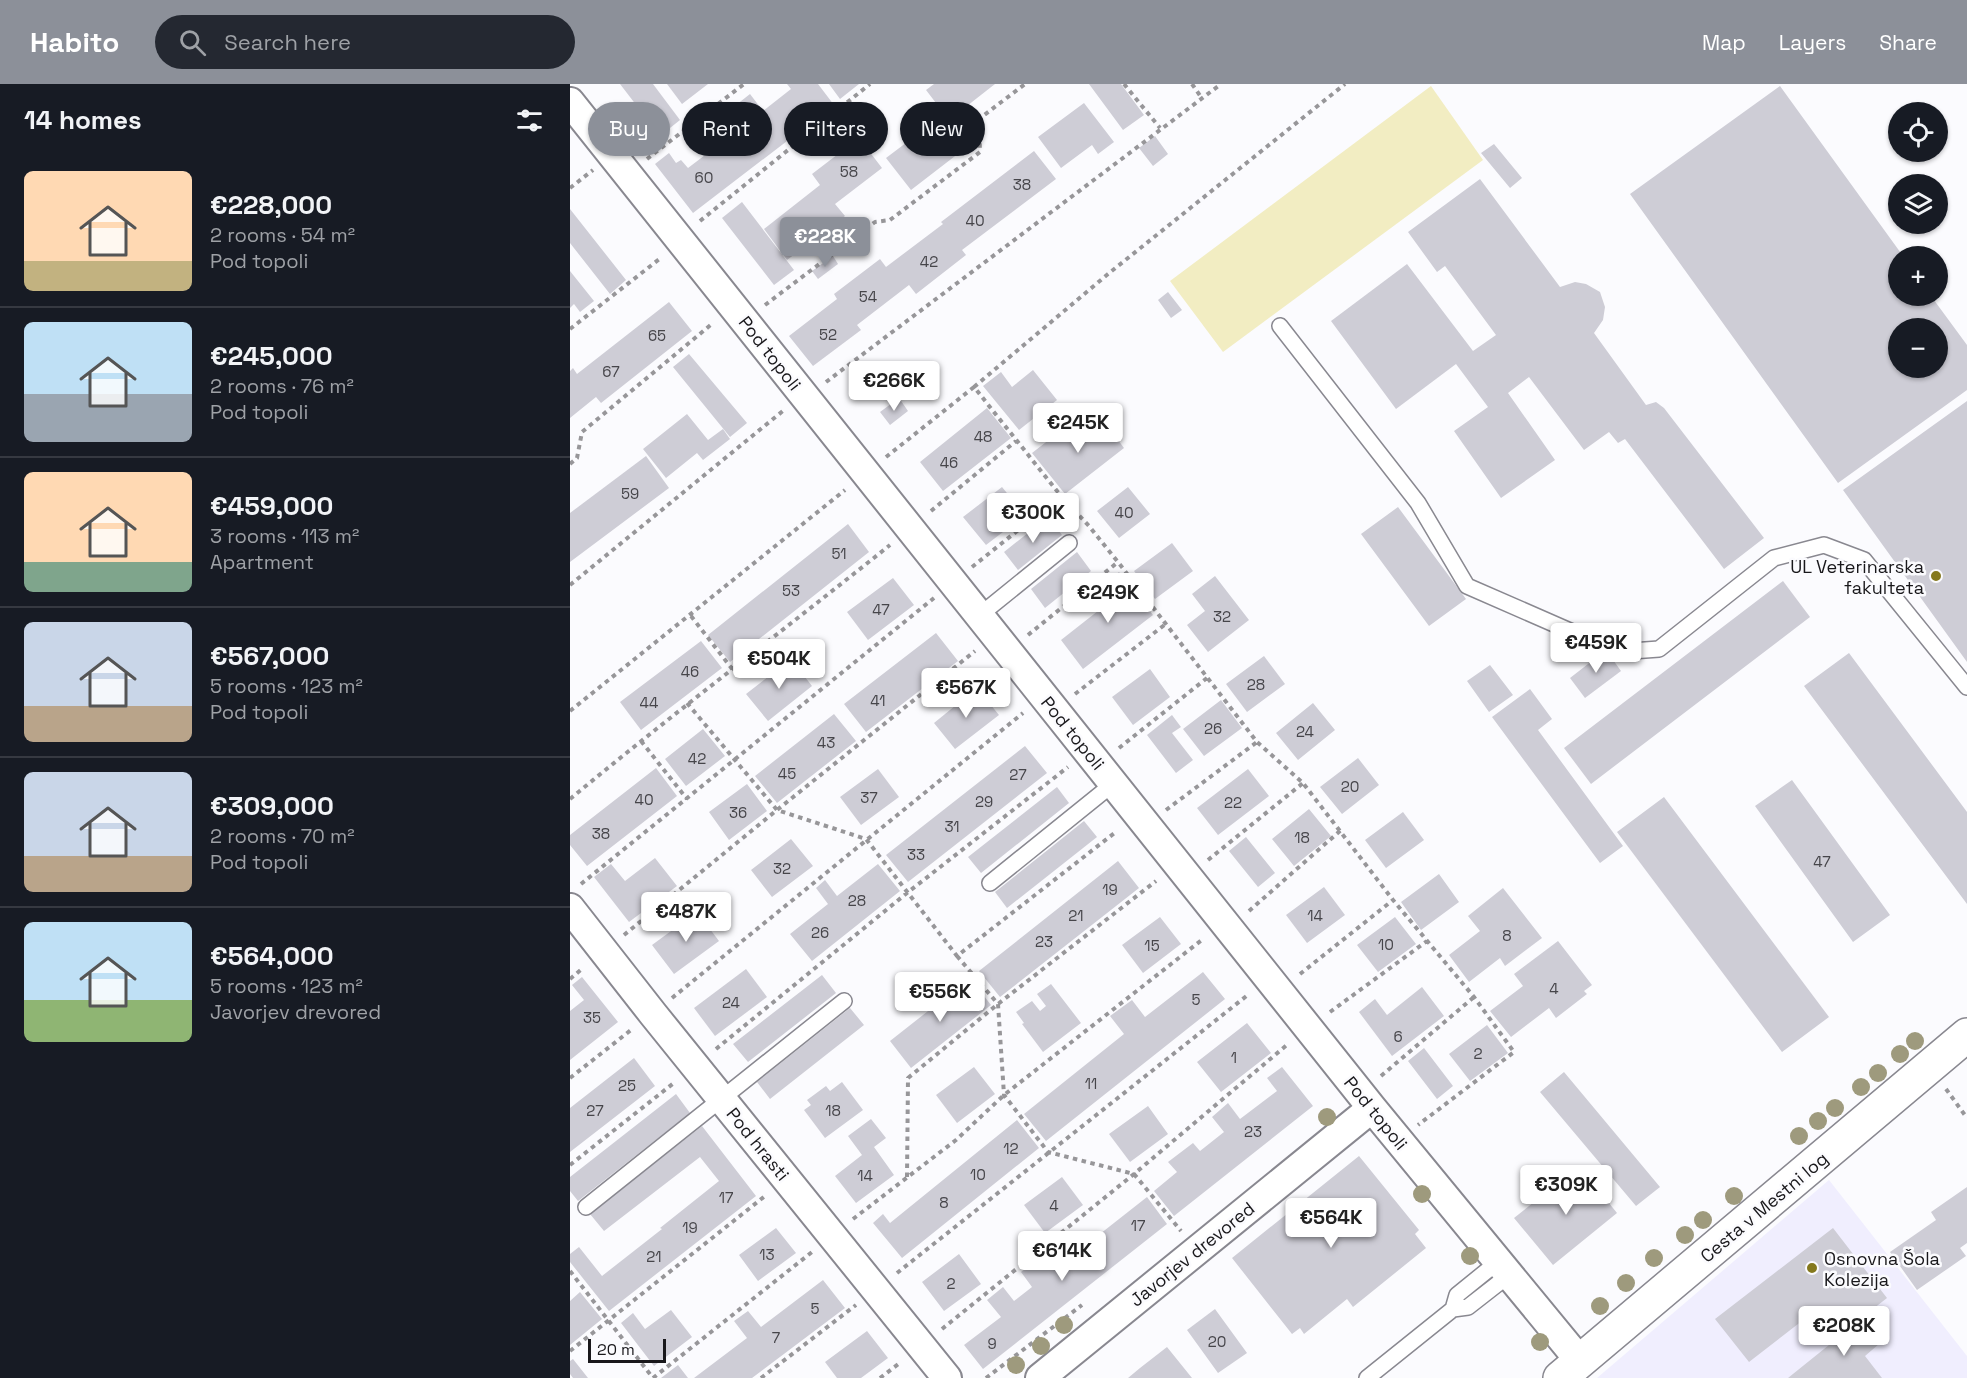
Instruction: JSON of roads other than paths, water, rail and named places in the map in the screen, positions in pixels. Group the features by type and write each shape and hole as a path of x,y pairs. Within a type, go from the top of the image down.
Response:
{"street":[{"name":"Pod topoli","path":"570,102 1366,1101 1504,1268 1570,1370"},
{"name":"Pod hrasti","path":"574,897 605,951 653,1014 947,1378"},
{"name":"Cesta v Mestni log","path":"1570,1370 1967,1035"},
{"name":"Javorjev drevored","path":"1040,1378 1366,1101"}],"lane":[{"path":"1280,326 1418,503 1467,586 1618,652 1659,649 1774,558 1824,545 1864,560 1967,687"},
{"path":"995,634 1069,543"},
{"path":"990,883 1100,766"},
{"path":"586,1207 843,1001"},
{"path":"1367,1378 1453,1309 1468,1307 1504,1268"}],"place":[{"name":"UL Veterinarska fakulteta","path":"1936,576"},
{"name":"Osnovna Šola Kolezija","path":"1812,1268"}]}
